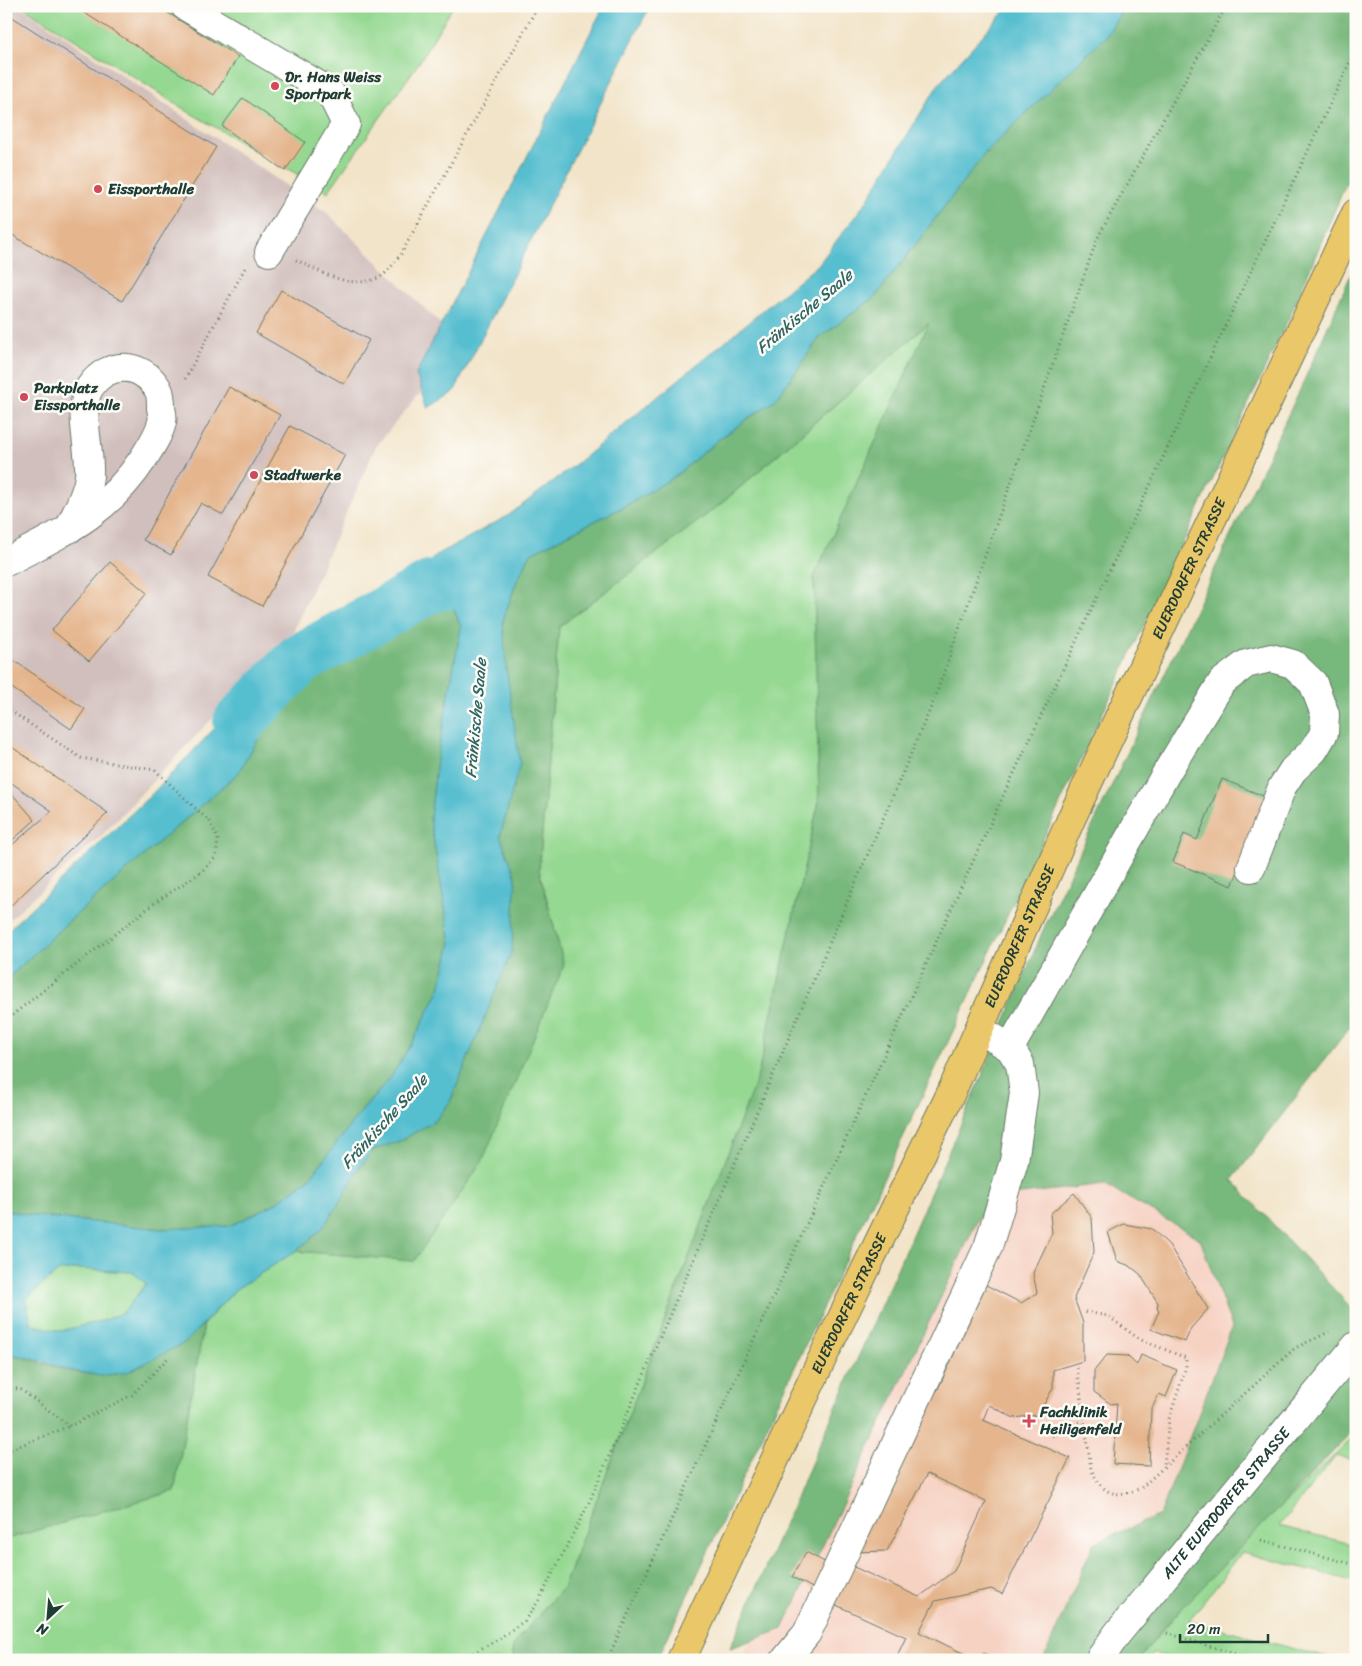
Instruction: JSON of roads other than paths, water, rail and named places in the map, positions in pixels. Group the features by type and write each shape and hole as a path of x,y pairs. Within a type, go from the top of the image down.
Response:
{"main road":[{"name":"EUERDORFER STRASSE","path":"681,1660 822,1359 950,1095 1072,817 1356,213"}],"street":[{"path":"185,6 330,92 346,124 269,252"},
{"path":"6,562 69,529 107,504 123,487 152,447 163,421 159,391 150,378 134,367 118,368 102,375 90,387 85,411 90,459 88,480 69,529"},
{"path":"1010,1048 1168,770 1222,682 1246,664 1271,658 1292,664 1313,683 1325,714 1324,733 1314,750 1293,770 1282,787 1251,868"},
{"path":"785,1660 807,1633 988,1247 1014,1161 1024,1093 1020,1064 1010,1048 979,1029"},
{"name":"ALTE EUERDORFER STRASSE","path":"1099,1660 1117,1634 1347,1337"}],"water":[{"path":"604,6 650,6 454,392 428,408 416,374"},
{"path":"1009,6 1125,6 1107,35 987,151 875,297 820,337 776,399 718,440 674,477 629,504 531,553 516,583 503,620 506,667 520,763 500,836 516,877 512,951 450,1102 435,1121 399,1141 373,1150 357,1170 343,1197 321,1230 296,1251 236,1289 186,1342 128,1372 101,1376 67,1370 41,1361 6,1353 6,1210 34,1216 163,1229 230,1226 274,1204 310,1178 355,1119 391,1077 415,1038 440,988 451,943 430,819 437,759 461,627 449,597 393,607 435,556 509,515 576,464 818,265 866,202 938,85","holes":["78,1269 133,1272 146,1284 124,1312 102,1321 60,1331 32,1325 25,1299 59,1271"]},
{"path":"279,661 295,677 238,773 69,921 6,980 6,932 151,795"}],"waterway":[{"name":"Fränkische Saale","path":"239,722 299,660 430,587 462,580"}],"place":[{"name":"Dr. Hans Weiss Sportpark","path":"275,86"},
{"name":"Eissporthalle","path":"98,189"},
{"name":"Parkplatz Eissporthalle","path":"24,397"},
{"name":"Stadtwerke","path":"254,475"},
{"name":"Fachklinik Heiligenfeld","path":"1029,1421"}]}
